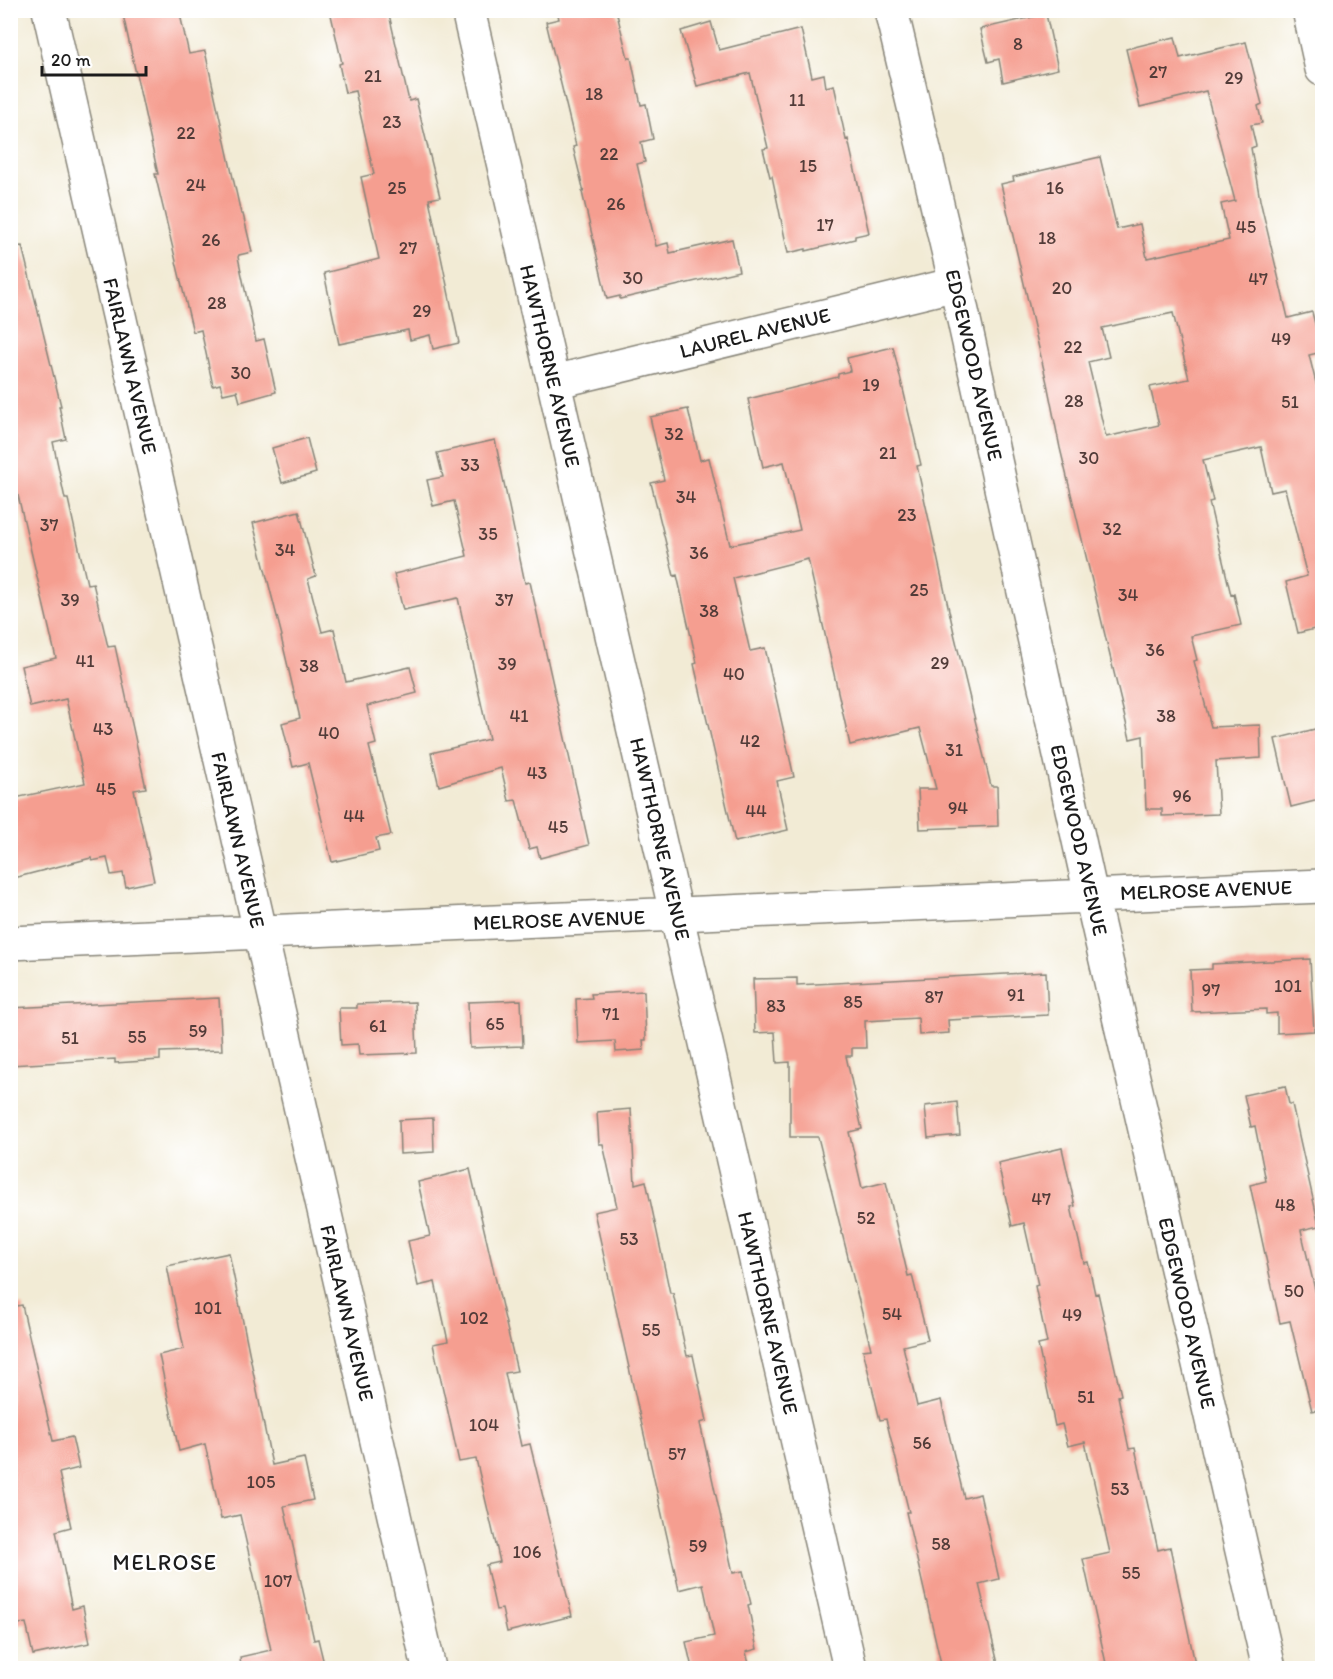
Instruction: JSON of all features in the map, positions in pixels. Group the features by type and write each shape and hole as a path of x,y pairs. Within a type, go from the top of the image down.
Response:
{"street":[{"name":"FAIRLAWN AVENUE","path":"49,10 429,1668"},
{"name":"HAWTHORNE AVENUE","path":"468,10 849,1668"},
{"name":"EDGEWOOD AVENUE","path":"891,10 956,284 1091,895 1269,1668"},
{"path":"1309,10 1323,69"},
{"name":"LAUREL AVENUE","path":"554,382 956,284"},
{"name":"MELROSE AVENUE","path":"10,943 1323,885"}],"building":[{"path":"122,10 179,10 189,54 205,51 241,214 243,214 252,252 238,257 256,341 264,339 276,392 240,402 237,391 223,394 220,384 213,386 201,330 193,332 155,174 158,174"},
{"path":"351,10 388,10 409,101 416,99 440,197 429,199 459,343 433,349 430,335 410,340 408,330 339,344 324,273 379,259 361,177 374,174 355,91 345,93 339,64 342,63 331,15"},
{"path":"557,10 616,10 628,58 631,58 641,105 646,104 653,139 641,142 645,162 637,164 656,246 668,243 670,253 732,239 739,271 620,299 620,296 607,299 582,192 584,192 573,147 576,146 546,22 559,19"},
{"path":"1046,14 1058,69 1003,82 999,59 988,62 980,29"},
{"path":"711,22 719,50 801,29 812,77 824,74 826,87 834,85 869,233 855,236 855,239 788,253 772,176 770,177 763,149 768,148 750,73 697,86 681,31"},
{"path":"1175,37 1180,58 1246,42 1262,104 1258,106 1262,123 1251,125 1256,146 1251,148 1260,200 1288,318 1312,312 1322,352 1309,355 1323,411 1323,627 1298,633 1286,582 1307,576 1285,489 1271,492 1261,447 1203,460 1213,501 1209,502 1231,595 1234,594 1241,625 1191,636 1197,660 1194,661 1211,727 1260,725 1261,758 1216,761 1219,814 1162,816 1162,809 1146,809 1143,736 1130,739 1060,448 1001,184 1014,181 1013,177 1100,157 1117,229 1140,224 1147,258 1229,240 1221,204 1235,201 1206,91 1140,107 1126,49","holes":["1173,313 1189,379 1150,387 1159,425 1106,437 1088,362 1109,357 1102,328"]},
{"path":"22,246 61,406 59,406 66,439 53,442 65,499 68,499 87,584 93,583 108,647 115,646 146,788 134,790 154,881 126,887 123,873 111,875 107,858 92,861 91,858 10,879 10,799 85,783 66,699 30,707 21,666 56,658 10,461 10,247"},
{"path":"893,347 921,465 917,466 954,633 991,786 997,786 998,826 920,829 918,789 936,789 920,728 850,745 808,559 733,578 750,651 765,648 794,777 777,781 788,830 735,842 694,664 697,663 677,575 674,576 651,483 664,480 650,417 688,409 700,460 709,458 730,545 800,530 784,462 763,467 748,399 838,377 838,374 850,371 847,358"},
{"path":"307,438 316,473 282,483 272,448"},
{"path":"495,440 525,583 530,582 589,845 540,858 537,847 529,849 516,800 509,801 501,768 439,786 431,753 489,739 458,598 403,610 394,574 467,556 454,501 433,506 427,480 443,477 437,453"},
{"path":"299,511 316,576 308,579 322,632 334,629 346,682 410,667 417,693 367,706 376,744 369,746 391,835 376,838 379,851 332,862 308,763 293,767 282,723 300,718 253,523"},
{"path":"1323,727 1323,799 1291,807 1275,739"},
{"path":"1310,959 1314,1031 1277,1033 1277,1013 1266,1014 1266,1009 1192,1012 1190,970 1212,969 1212,964"},
{"path":"1046,972 1048,1015 948,1020 949,1033 919,1035 918,1018 865,1021 866,1048 852,1048 852,1056 846,1056 862,1129 849,1132 862,1188 886,1182 908,1276 912,1275 928,1340 903,1346 917,1406 941,1400 964,1498 980,1494 999,1579 979,1584 999,1668 942,1668 906,1512 909,1512 886,1419 880,1420 863,1350 871,1349 818,1137 790,1137 790,1062 777,1063 775,1032 755,1033 753,979 797,978 797,985"},
{"path":"644,991 646,1040 643,1040 644,1050 616,1052 615,1041 578,1043 576,999 592,998 591,994"},
{"path":"219,998 222,1050 160,1052 160,1060 115,1063 115,1059 10,1065 10,1008"},
{"path":"521,1000 523,1046 470,1048 468,1002"},
{"path":"415,1002 417,1053 359,1055 358,1044 341,1045 339,1008 357,1008 357,1004"},
{"path":"1285,1086 1289,1104 1292,1104 1319,1226 1301,1230 1323,1324 1323,1409 1312,1411 1290,1321 1280,1323 1250,1185 1266,1181 1255,1126 1251,1127 1244,1095"},
{"path":"957,1102 960,1135 928,1138 925,1106"},
{"path":"631,1109 635,1184 646,1181 670,1293 673,1293 687,1356 693,1355 707,1421 700,1423 733,1573 743,1571 751,1604 748,1605 757,1649 746,1652 750,1668 692,1668 686,1642 714,1636 703,1584 679,1590 594,1212 617,1207 603,1144 599,1144 597,1112"},
{"path":"433,1118 434,1152 400,1154 399,1120"},
{"path":"1062,1148 1075,1206 1071,1207 1084,1263 1088,1262 1095,1294 1098,1293 1121,1395 1118,1396 1129,1449 1135,1448 1158,1550 1170,1547 1196,1668 1107,1668 1083,1559 1110,1553 1085,1442 1068,1446 1062,1424 1055,1426 1038,1345 1047,1343 1035,1286 1038,1285 1024,1223 1012,1226 998,1163"},
{"path":"470,1169 517,1371 505,1373 521,1446 530,1444 572,1616 507,1632 502,1609 496,1610 486,1565 500,1562 476,1459 459,1462 433,1344 448,1341 435,1282 418,1286 408,1241 430,1236 418,1182"},
{"path":"229,1253 272,1465 304,1458 313,1500 284,1506 314,1640 318,1639 325,1668 241,1668 240,1657 271,1650 240,1515 221,1519 205,1444 179,1451 159,1355 184,1349 167,1266"},
{"path":"22,1305 53,1441 72,1437 79,1468 59,1473 71,1527 56,1531 72,1609 83,1606 90,1643 33,1655 26,1623 10,1625 10,1307"}],"district":[{"name":"MELROSE","path":"165,1562"}]}
